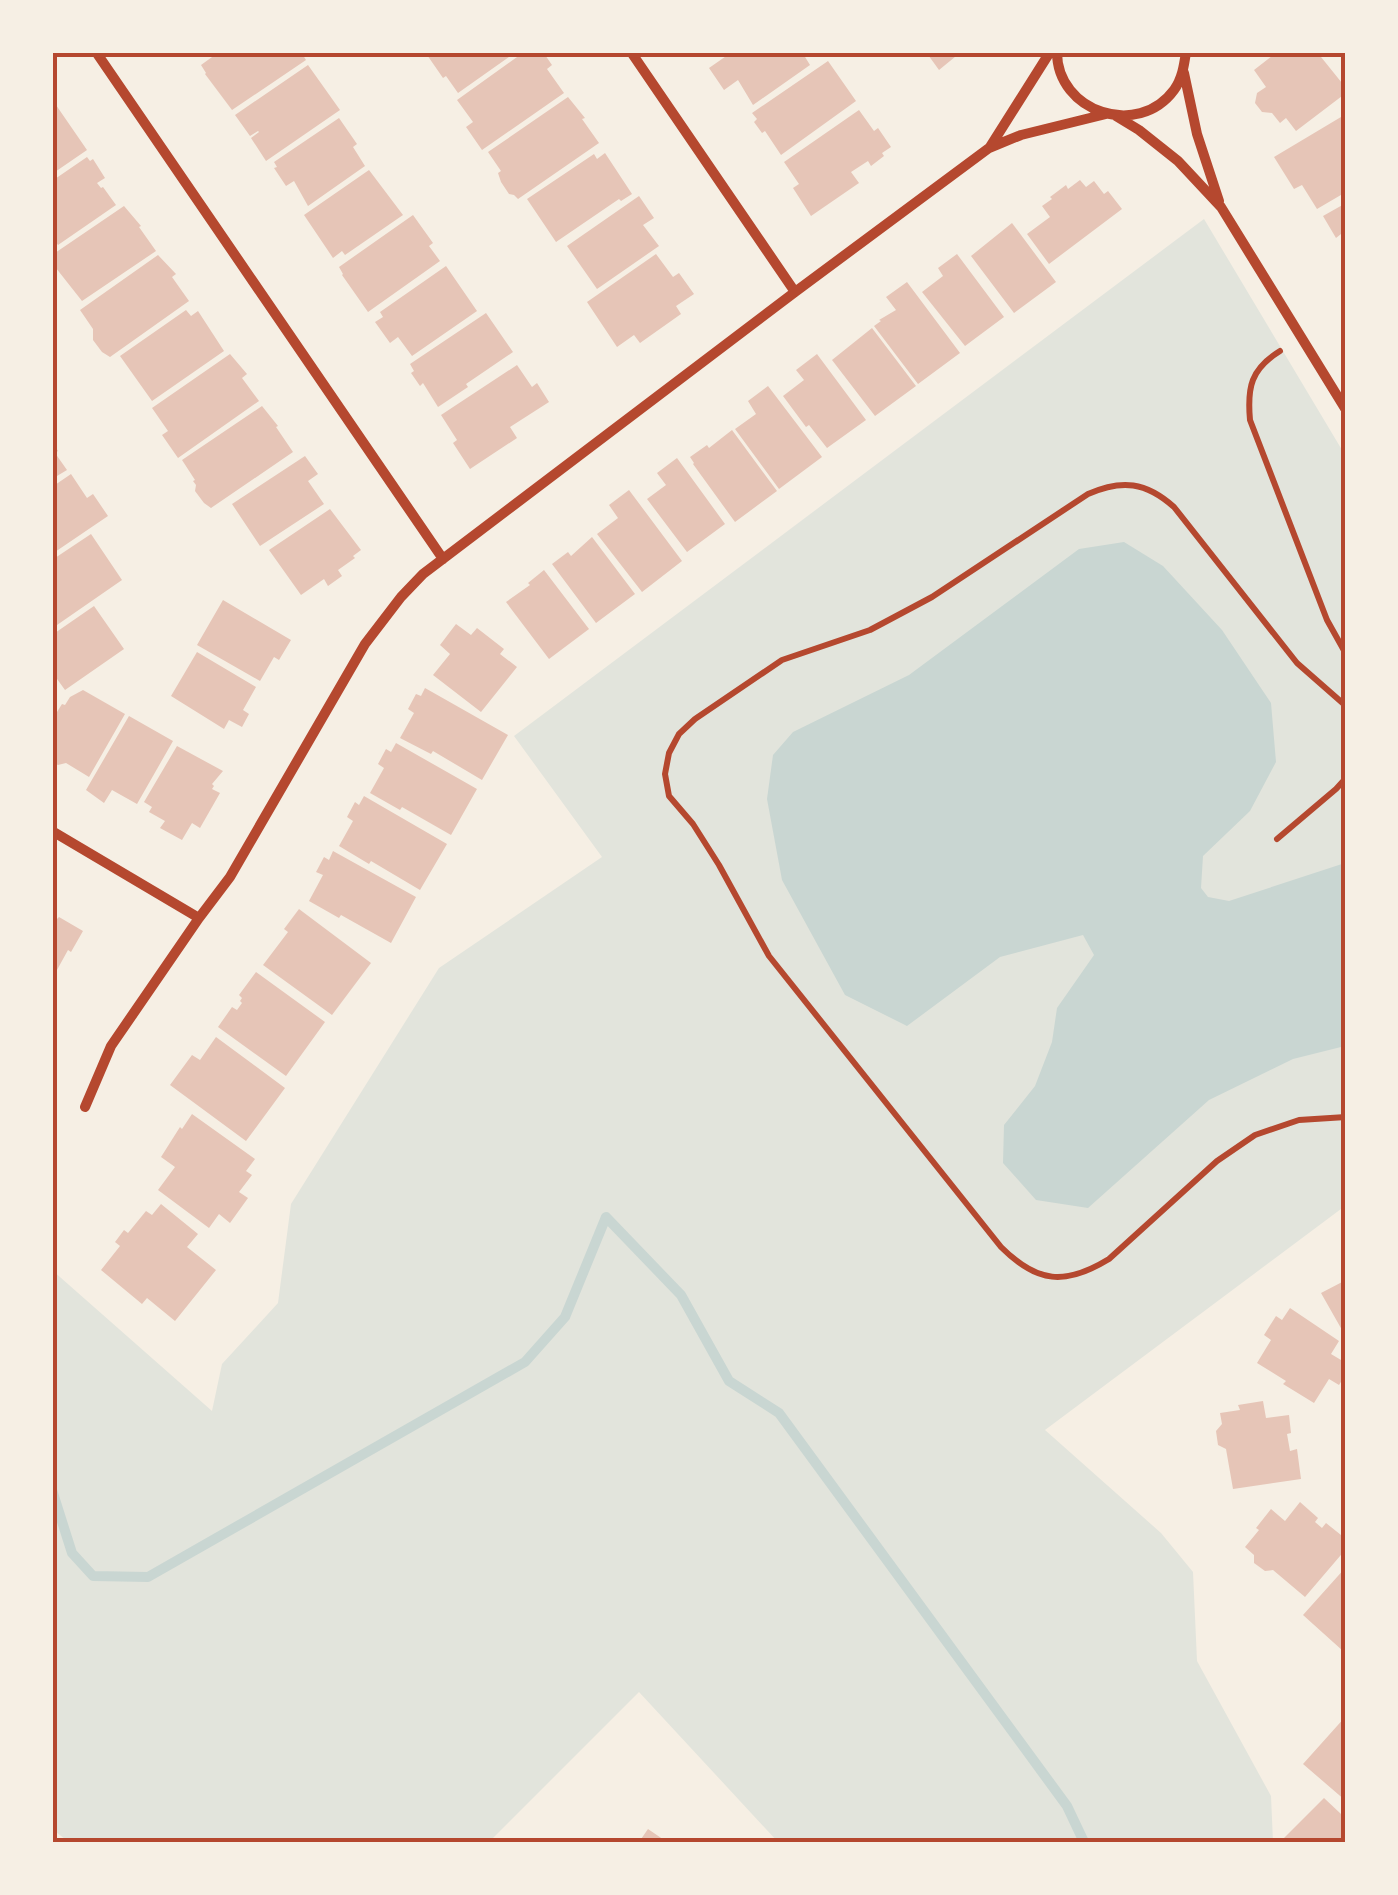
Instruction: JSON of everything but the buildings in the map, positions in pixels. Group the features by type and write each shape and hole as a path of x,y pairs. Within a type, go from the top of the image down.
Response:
{"street":[{"path":"96,52 443,559"},
{"path":"631,52 795,292"},
{"path":"990,148 1054,52"},
{"path":"1054,52 1062,78 1073,95 1088,107 1139,130 1178,161 1221,207 1346,410"},
{"path":"1186,52 1184,72 1197,134 1221,207"},
{"path":"85,1107 110,1046 230,877 365,644 423,574 990,148 1021,134 1111,115 1138,114 1158,106 1184,72"},
{"path":"52,830 199,918"}],"path":[{"path":"1280,350 1254,375 1248,396 1250,420 1327,620 1346,654"},
{"path":"1346,706 1297,663 1174,507 1160,495 1124,484 1088,494 932,597 870,630 782,660 679,734 668,752 665,774 670,796 694,824 769,956 1018,1264 1040,1275 1064,1278 1088,1272 1109,1259 1217,1161 1256,1135 1298,1120 1346,1118"},
{"path":"1277,839 1346,778"}],"shaded area":[{"path":"1204,219 1345,455 1345,1206 1045,1430 1161,1533 1193,1572 1197,1661 1271,1796 1273,1842 778,1842 639,1692 489,1842 69,1842 52,1829 52,1270 212,1411 222,1364 278,1303 291,1204 439,968 602,857 514,736"},
{"path":"1124,542 1163,566 1222,630 1271,703 1276,762 1250,811 1203,856 1201,888 1208,897 1229,901 1345,863 1345,1046 1293,1059 1209,1100 1088,1208 1036,1200 1003,1163 1004,1125 1035,1086 1052,1042 1057,1008 1094,955 1083,935 1000,957 907,1026 845,995 782,880 767,799 773,755 793,732 909,675 1079,549"}],"waterway":[{"path":"52,1490 72,1553 93,1576 148,1577 525,1362 565,1317 606,1217 681,1295 729,1381 779,1413 1067,1806 1084,1842"}]}
